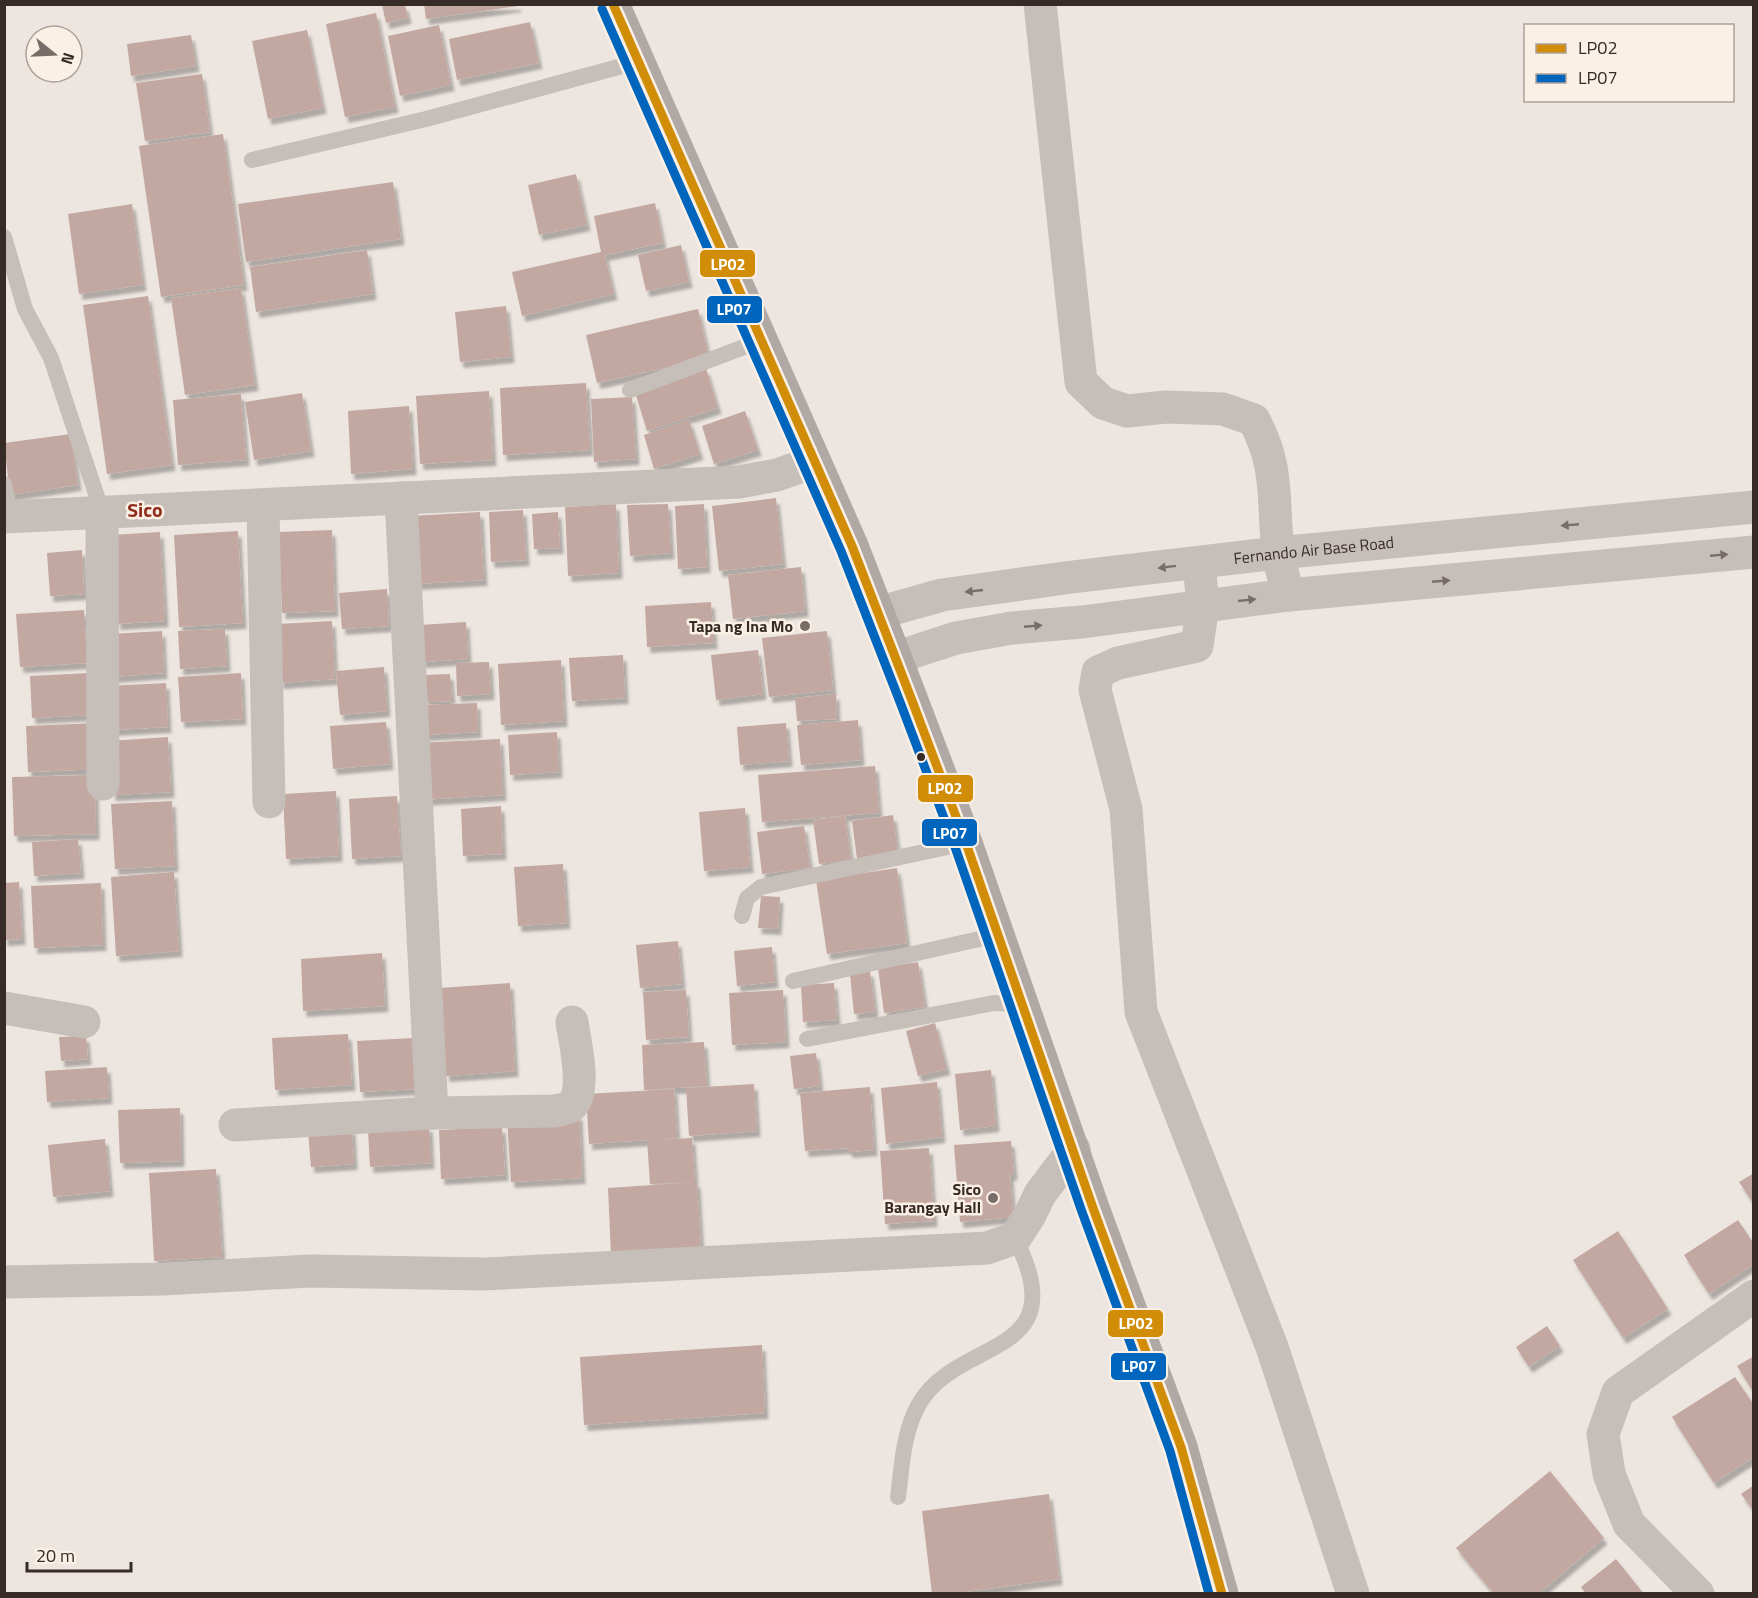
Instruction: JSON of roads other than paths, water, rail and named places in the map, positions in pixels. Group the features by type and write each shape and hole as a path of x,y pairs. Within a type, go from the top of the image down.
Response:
{"highway":[{"path":"613,4 852,546 966,843 1181,1447 1222,1593"}],"street":[{"path":"1040,4 1081,382 1103,403 1127,411 1166,407 1223,409 1254,420 1268,446 1273,477 1278,552 1289,595"},
{"path":"7,516 262,506 739,482 777,475 814,462"},
{"path":"401,498 432,1113"},
{"path":"262,506 269,802"},
{"name":"Fernando Air Base Road","path":"878,614 942,595 1072,577 1199,564 1278,552 1754,507"},
{"path":"102,512 104,784"},
{"path":"1682,558 1671,537 1683,514"},
{"path":"1615,564 1627,553 1631,544 1629,533 1617,521"},
{"path":"895,658 956,638 1012,628 1082,622 1289,595 1754,552"},
{"path":"1199,564 1203,605 1197,646 1118,663 1098,672 1095,690 1126,809 1141,1012 1272,1347 1353,1593"},
{"path":"1120,573 1127,589 1124,616"},
{"path":"1072,577 1075,616 1082,622"},
{"path":"4,1008 84,1022"},
{"path":"235,1125 432,1113 553,1111 569,1107 576,1098 580,1074 572,1022"},
{"path":"4,1282 117,1281 311,1271 484,1274 987,1248 1015,1238 1040,1194 1074,1149"},
{"path":"1698,1593 1629,1524 1609,1474 1603,1434 1618,1392 1754,1296"}],"lane":[{"path":"252,160 426,119 637,62"},
{"path":"4,237 25,309 51,358 102,512"},
{"path":"630,390 760,341"},
{"path":"4,484 7,516"},
{"path":"742,916 747,898 761,887 966,843"},
{"path":"793,981 997,935"},
{"path":"807,1039 994,1003 1023,1004"},
{"path":"898,1497 905,1445 920,1402 937,1383 958,1368 1011,1338 1026,1317 1034,1292 1029,1266 1015,1238"}],"place":[{"name":"Tapa ng Ina Mo","path":"805,626"},
{"name":"Sico Barangay Hall","path":"993,1198"}],"district":[{"name":"Sico","path":"145,509"}]}
